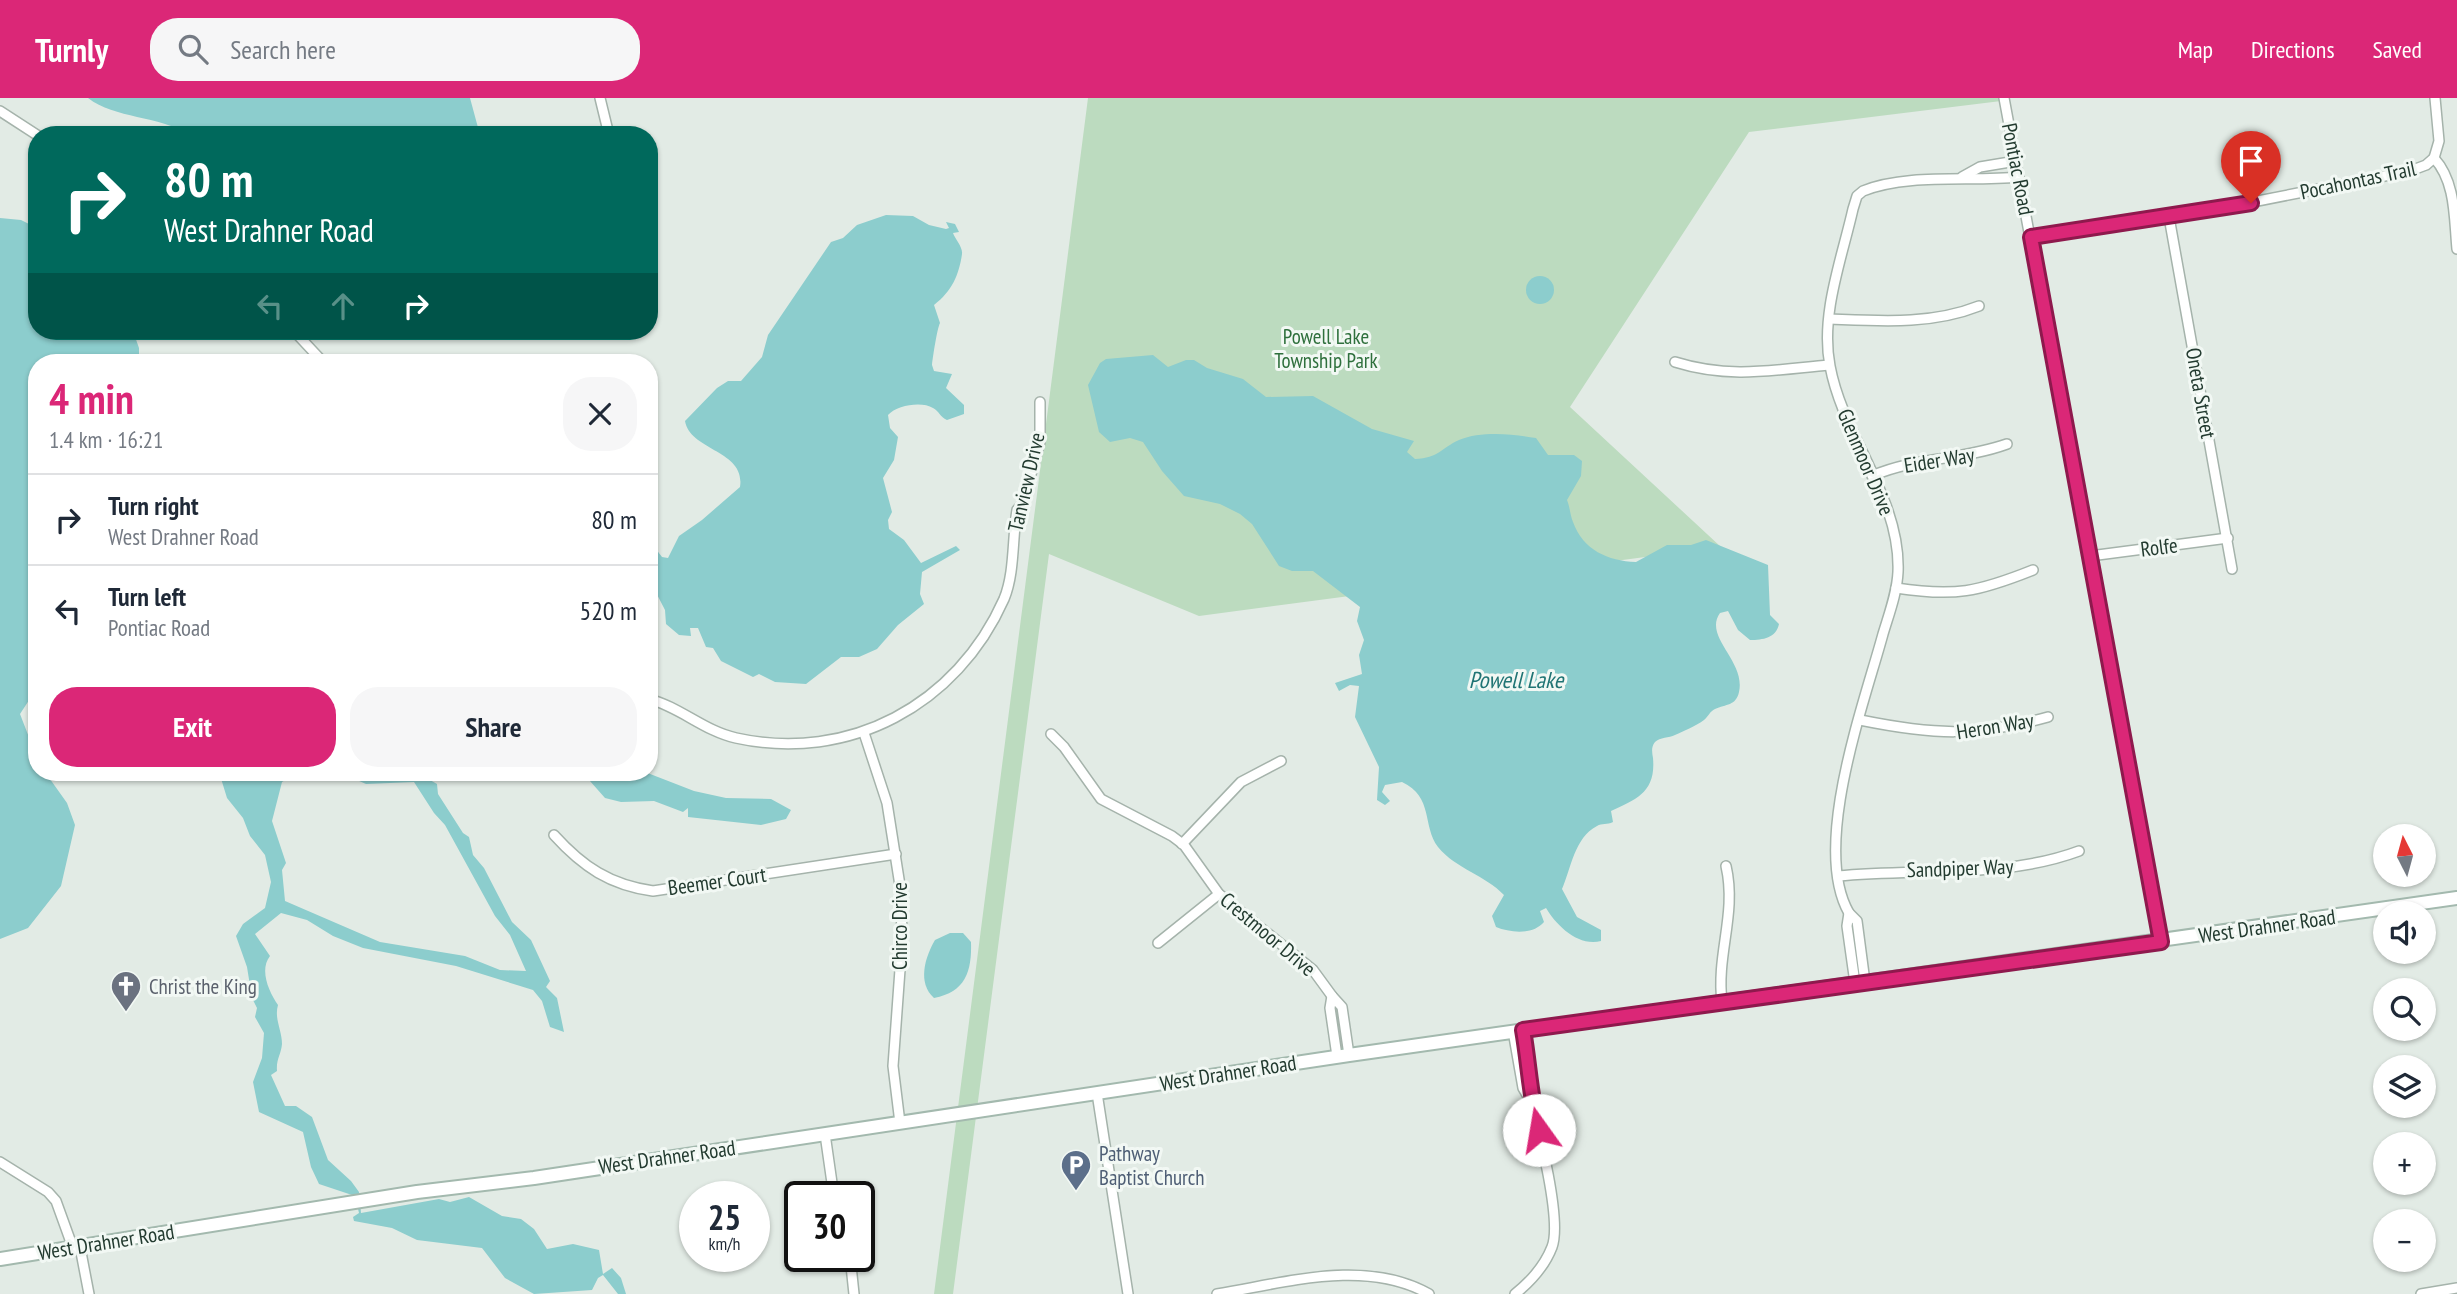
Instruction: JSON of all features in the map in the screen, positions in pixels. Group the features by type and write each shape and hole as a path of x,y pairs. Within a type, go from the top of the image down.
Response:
{"street":[{"path":"600,98 607,126"},
{"name":"Pontiac Road","path":"2004,98 2161,942"},
{"path":"2435,98 2439,141 2434,158 2443,168 2450,186 2457,249"},
{"path":"0,111 28,129"},
{"name":"Pocahontas Trail","path":"2031,237 2169,217 2410,171 2426,165 2434,158"},
{"name":"Glenmoor Drive","path":"1962,177 1980,167 2016,162"},
{"name":"Glenmoor Drive","path":"1860,982 1857,921 1843,902 1836,841 1841,798 1896,588 1898,571 1893,526 1844,412 1829,365 1830,318 1857,196 1870,188 1962,177 1981,181 2019,177"},
{"name":"Oneta Street","path":"2169,217 2232,569"},
{"path":"1830,318 1918,320 1954,316 1979,306"},
{"path":"302,340 316,354"},
{"path":"1675,362 1705,372 1724,373 1829,365"},
{"name":"Tanview Drive","path":"658,704 709,730 735,738 796,744 835,740 864,733 911,710 938,690 956,673 993,620 1007,586 1017,510 1023,503 1040,442 1040,402"},
{"name":"Eider Way","path":"1872,476 1912,462 1977,455 2007,444"},
{"name":"Rolfe","path":"2090,556 2228,538"},
{"path":"1896,588 1961,593 1977,591 2033,570"},
{"name":"Heron Way","path":"1860,720 1954,734 1999,730 2048,717"},
{"name":"Chirco Drive","path":"864,733 887,803 896,854 902,942 893,1066 900,1123"},
{"name":"Crestmoor Drive","path":"1051,734 1101,799 1182,844 1219,894 1313,970 1342,1007 1343,1055"},
{"path":"1182,844 1241,782 1281,761"},
{"name":"Beemer Court","path":"554,835 575,858 602,878 628,888 653,891 896,854"},
{"name":"Sandpiper Way","path":"1838,876 2014,867 2053,861 2079,851"},
{"path":"1722,1002 1719,977 1732,895 1726,866"},
{"path":"1158,943 1219,894"},
{"name":"West Drahner Road","path":"0,1259 417,1192 900,1123 1343,1055 2161,942 2457,898"},
{"path":"1515,1294 1541,1266 1553,1245 1554,1223 1539,1130 1530,1100 1532,1086 1518,1030"},
{"path":"1097,1093 1128,1294"},
{"path":"825,1134 832,1181"},
{"path":"0,1162 48,1192 56,1201 77,1247 89,1294"},
{"path":"852,1272 854,1294"},
{"path":"1217,1294 1269,1290 1353,1275 1372,1275 1416,1287 1429,1294"},
{"path":"2421,1294 2457,1289"}],"green space":[{"name":"Powell Lake Township Park","path":"1088,98 2001,98 2001,101 1749,132 1570,407 1721,547 1199,616 1049,554 953,1294 934,1294"}],"water":[{"path":"88,98 470,98 478,126 170,126 99,105"},
{"path":"886,215 913,216 929,225 946,229 949,228 946,222 955,224 959,232 953,233 962,251 957,276 946,294 934,305 940,323 932,365 934,371 952,374 946,388 964,405 964,414 947,420 933,408 916,405 903,407 888,415 890,428 898,437 894,460 883,478 892,512 888,520 889,529 904,540 921,563 956,546 960,550 922,572 920,594 924,604 898,625 877,649 859,657 841,657 806,684 775,682 759,674 753,677 721,661 713,648 706,647 698,628 690,628 691,636 679,635 666,624 665,610 658,596 658,552 662,557 668,558 679,536 740,487 740,475 735,465 697,439 689,431 685,421 717,388 728,381 741,381 762,357 768,335 831,242 843,238 857,225"},
{"path":"0,218 28,224 28,340 136,340 139,354 28,354 28,702 20,714 28,735 28,781 51,781 67,803 75,825 61,886 28,928 0,939"},
{"path":"1540,276 1550,280 1554,290 1550,300 1540,304 1530,300 1526,290 1530,280"},
{"name":"Powell Lake","path":"1153,355 1168,367 1194,360 1207,368 1243,379 1266,397 1313,396 1372,429 1414,441 1407,452 1415,459 1429,457 1459,440 1477,435 1536,438 1548,455 1574,455 1582,461 1581,476 1567,500 1577,532 1598,552 1616,559 1636,562 1667,545 1691,545 1706,540 1768,565 1770,615 1779,624 1775,632 1764,639 1750,640 1738,630 1728,611 1720,613 1716,622 1720,640 1737,670 1739,692 1736,700 1713,710 1694,726 1655,742 1652,750 1653,770 1648,787 1637,798 1611,811 1613,822 1599,825 1589,831 1574,854 1562,889 1577,917 1601,930 1601,941 1576,938 1556,921 1546,908 1540,911 1544,922 1534,929 1508,931 1496,927 1492,916 1504,895 1453,861 1438,847 1423,804 1412,788 1402,782 1385,785 1382,792 1390,801 1385,805 1377,800 1379,767 1355,717 1359,686 1350,685 1339,691 1335,683 1362,674 1359,655 1364,640 1357,621 1360,607 1313,571 1292,571 1279,566 1252,524 1240,514 1220,504 1184,496 1162,471 1143,442 1130,438 1110,442 1099,432 1088,385 1100,363 1106,359"},
{"path":"658,777 694,791 726,798 771,799 791,810 786,819 761,825 688,817 688,808 683,812 654,801 621,802 605,798 590,781 658,781"},
{"path":"222,781 284,781 272,821 286,863 282,870 285,901 380,942 465,956 500,970 526,971 510,935 495,916 445,825 414,782 366,784 359,781 432,781 437,784 438,794 463,833 469,837 473,855 484,868 512,922 531,940 550,981 546,987 557,998 564,1032 550,1027 542,1001 533,990 456,966 363,948 333,936 307,920 281,913 255,934 270,956 265,974 271,994 278,1005 282,1044 277,1071 271,1075 285,1106 296,1106 312,1117 328,1160 359,1192 361,1213 439,1199 450,1202 469,1197 502,1216 521,1219 534,1229 547,1249 573,1244 599,1250 603,1274 612,1268 621,1278 626,1294 618,1294 603,1275 598,1278 592,1290 534,1294 505,1278 482,1248 417,1240 392,1228 354,1221 353,1217 359,1213 355,1196 319,1184 311,1167 303,1132 259,1112 253,1082 262,1058 264,1033 255,1017 257,1008 236,936 243,924 265,908 271,882 265,855 250,836 243,818 227,798"},
{"path":"950,933 963,933 971,942 970,963 960,986 934,998 926,985 924,970 935,940"}],"place":[{"name":"Christ the King","path":"126,1013"},
{"name":"Pathway Baptist Church","path":"1076,1192"}],"route":[{"path":"1539,1130 1530,1100 1532,1086 1523,1030 2161,942 2031,237 2251,203"}]}
